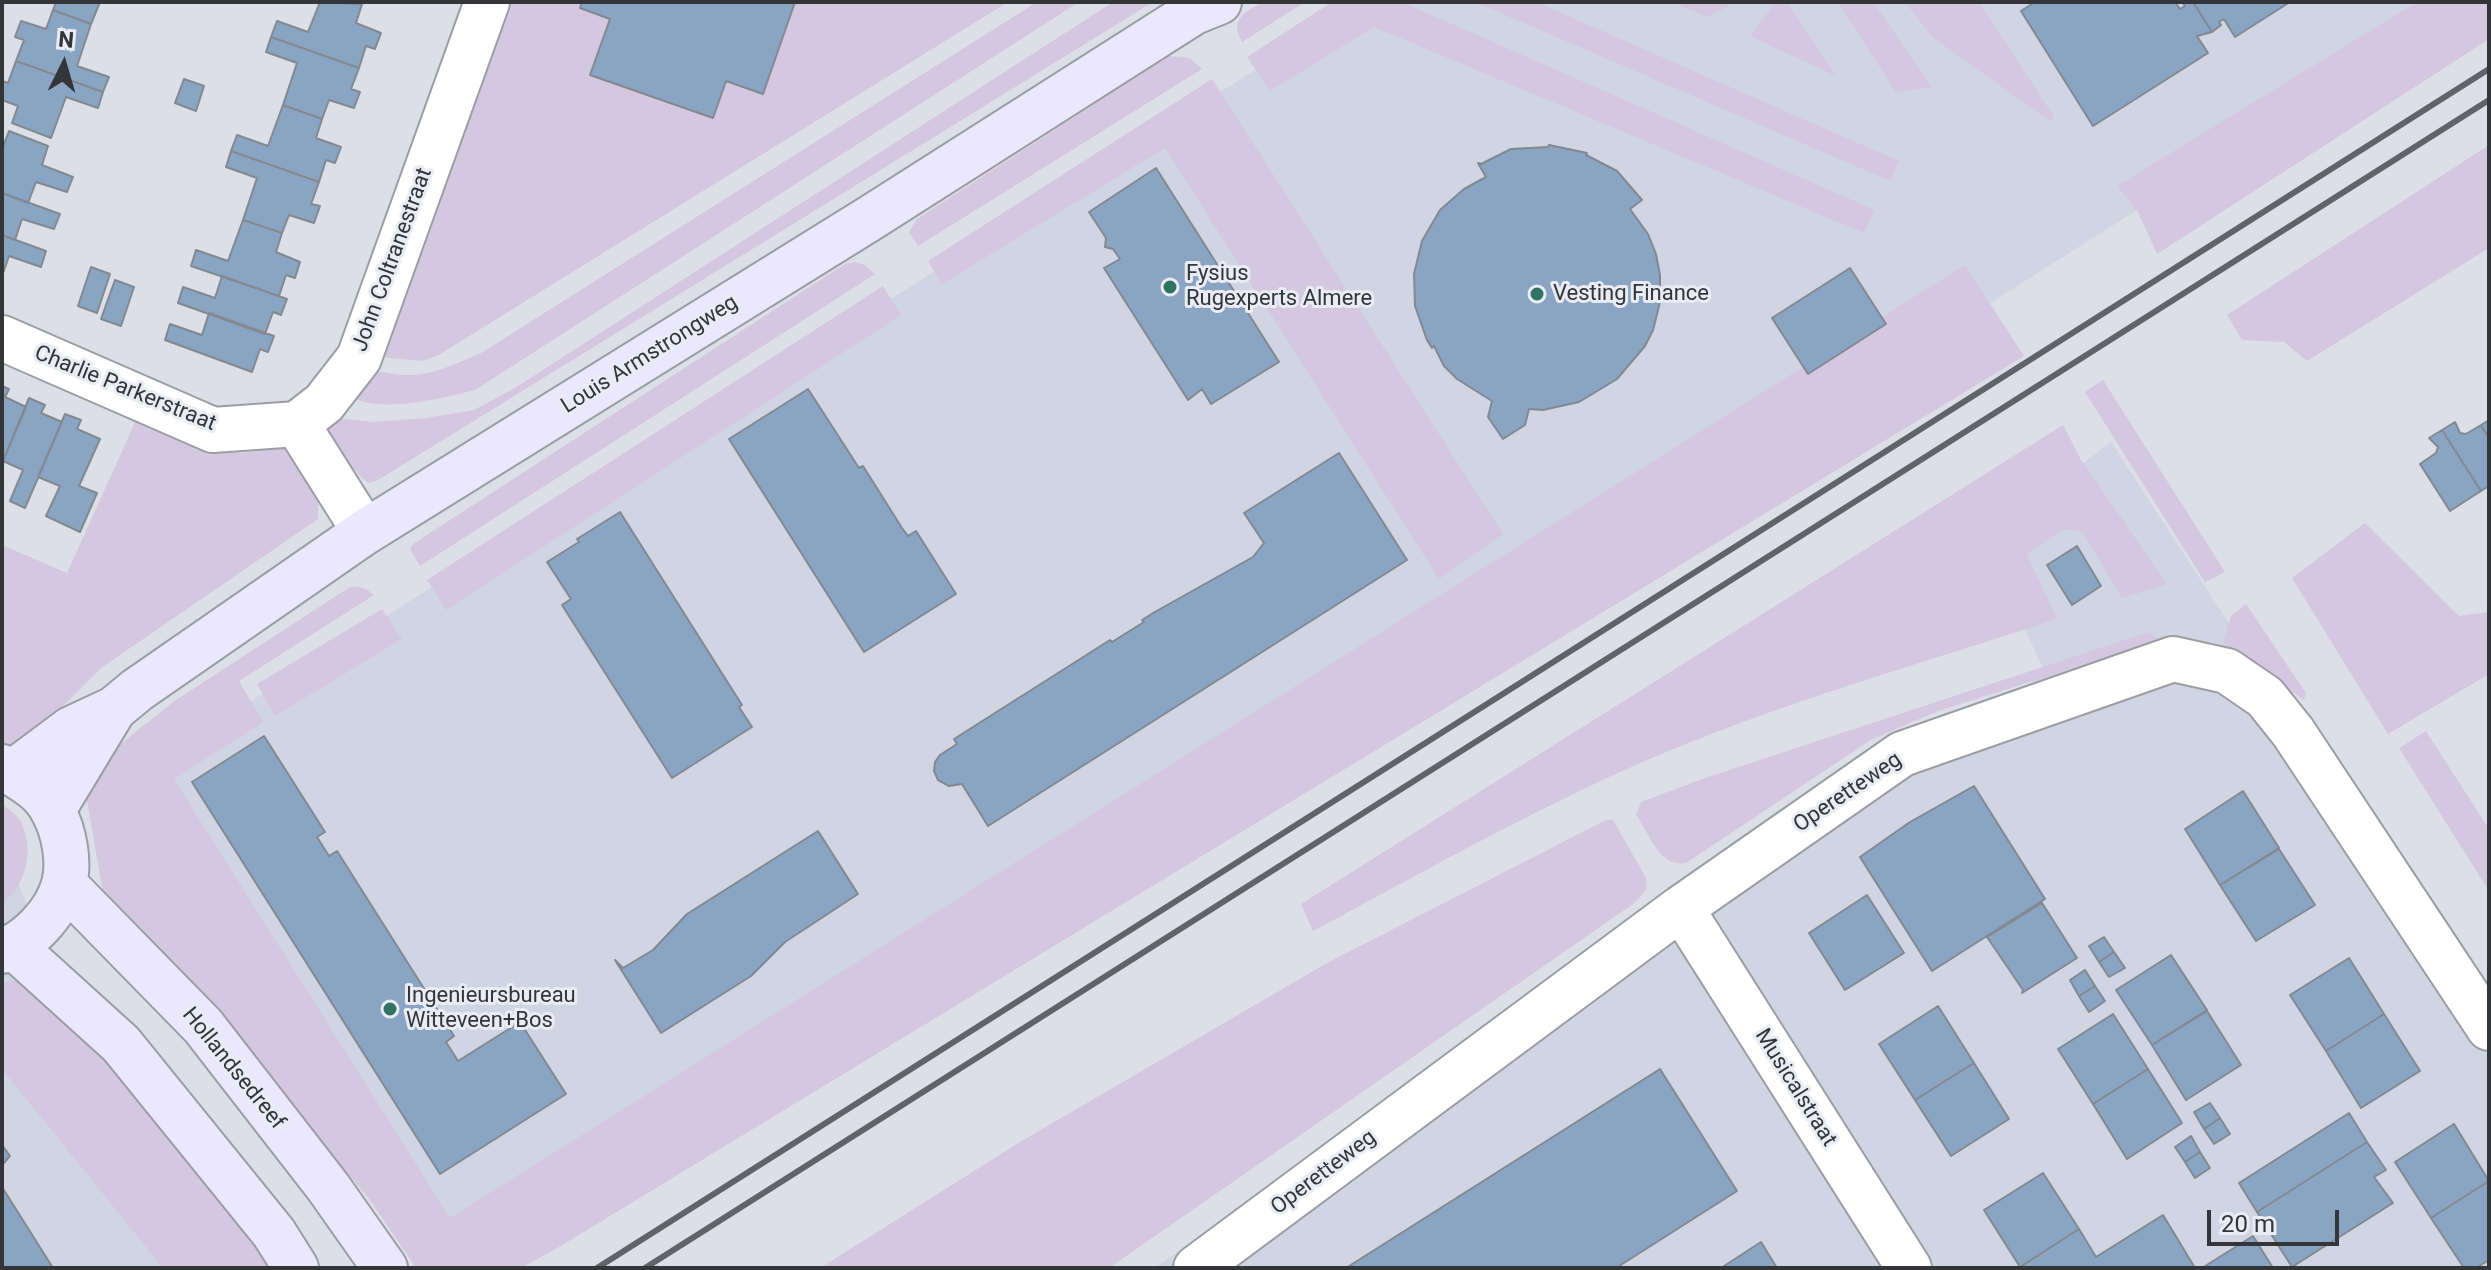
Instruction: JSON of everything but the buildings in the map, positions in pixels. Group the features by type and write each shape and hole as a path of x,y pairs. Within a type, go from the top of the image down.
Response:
{"street":[{"name":"John Coltranestraat","path":"297,424 324,403 359,358 487,2"},
{"name":"Louis Armstrongweg","path":"7,770 71,729 114,709 365,532 872,217 1205,5"},
{"name":"Charlie Parkerstraat","path":"2,338 213,430 297,424"},
{"path":"297,424 365,532"},
{"name":"Operetteweg","path":"1196,1268 1681,908 1902,754 2173,659 2227,671 2265,697 2293,732 2489,1028"},
{"name":"Louis Armstrongweg","path":"53,810 114,709"},
{"path":"7,770 36,788 53,810 65,847 64,884 47,918 8,949 121,1044 274,1233 296,1268"},
{"name":"Hollandsedreef","path":"64,884 203,1026 328,1187 385,1268"},
{"name":"Musicalstraat","path":"1681,908 1909,1268"}],"shaded area":[{"path":"511,2 1008,2 437,356 422,361 381,357"},
{"path":"1037,2 1079,2 475,390 395,404 364,402 352,397 374,370 417,375 481,353"},
{"path":"1113,2 1153,2 378,480 368,483 350,465 336,443 329,428 334,418 374,422 426,418 474,410 515,388"},
{"path":"1263,2 1305,2 1242,42 1238,22 1245,13"},
{"path":"1332,2 1402,2 1875,210 1864,233 1374,27 1270,91 1247,57"},
{"path":"1355,2 2466,2 1078,880 472,1268 130,777 1322,28"},
{"path":"1475,2 1536,2 1899,161 1890,181"},
{"path":"1670,2 1732,2 1708,17"},
{"path":"1776,2 1787,2 1836,76 1750,36"},
{"path":"1838,2 1873,2 1932,87 1896,92"},
{"path":"1905,2 1979,2 2054,117 2051,122 1932,37"},
{"path":"2417,2 2489,2 2489,39 2157,254 2138,212 2117,186"},
{"path":"1169,56 1190,58 1202,69 918,246 909,232 917,219"},
{"path":"1212,79 1503,534 1439,579 1165,148 942,284 928,261"},
{"path":"2489,145 2489,248 2307,361 2284,342 2242,340 2227,315"},
{"path":"855,262 865,265 875,274 420,566 410,549 413,544 845,264"},
{"path":"1965,265 2024,356 521,1268 416,1268 370,1200 197,996 104,898 86,795 107,755 173,702 350,587 363,588 374,595 239,681 263,722 174,779 450,1218"},
{"path":"883,286 901,315 446,610 427,580"},
{"path":"2103,380 2225,572 2205,582 2085,392"},
{"path":"137,418 196,444 241,453 286,448 318,500 318,519 101,668 56,713 22,741 2,748 2,545 67,573"},
{"path":"2063,425 2081,460 2167,584 2122,598 2082,532 2064,529 2027,554 2057,619 1815,697 1671,750 1535,813 1313,931 1301,904"},
{"path":"2111,442 2489,1023 2489,1268 1154,1268 2045,673 1984,540"},
{"path":"2365,523 2459,616 2489,612 2489,674 2388,734 2292,578"},
{"path":"2246,604 2306,693 2304,700 2223,643 2231,616"},
{"path":"382,609 402,639 275,716 257,684"},
{"path":"2149,632 2160,641 1938,711 1871,740 1686,863 1677,863 1662,855 1636,814 1641,802 1705,778"},
{"path":"2426,731 2489,829 2489,891 2399,748"},
{"path":"2,804 21,822 27,856 26,867 17,887 2,905"},
{"path":"1606,820 1613,820 1646,878 1647,889 1633,904 1109,1268 820,1268 1020,1142 1327,963"},
{"path":"2,845 179,1268 2,1268"},
{"path":"26,978 92,1038 274,1268 163,1268 2,1069 2,983"}],"railway":[{"path":"597,1268 2489,69"},
{"path":"645,1268 2489,100"}],"place":[{"name":"Fysius Rugexperts Almere","path":"1170,287"},
{"name":"Vesting Finance","path":"1537,294"},
{"name":"Ingenieursbureau Witteveen+Bos","path":"390,1009"}]}
